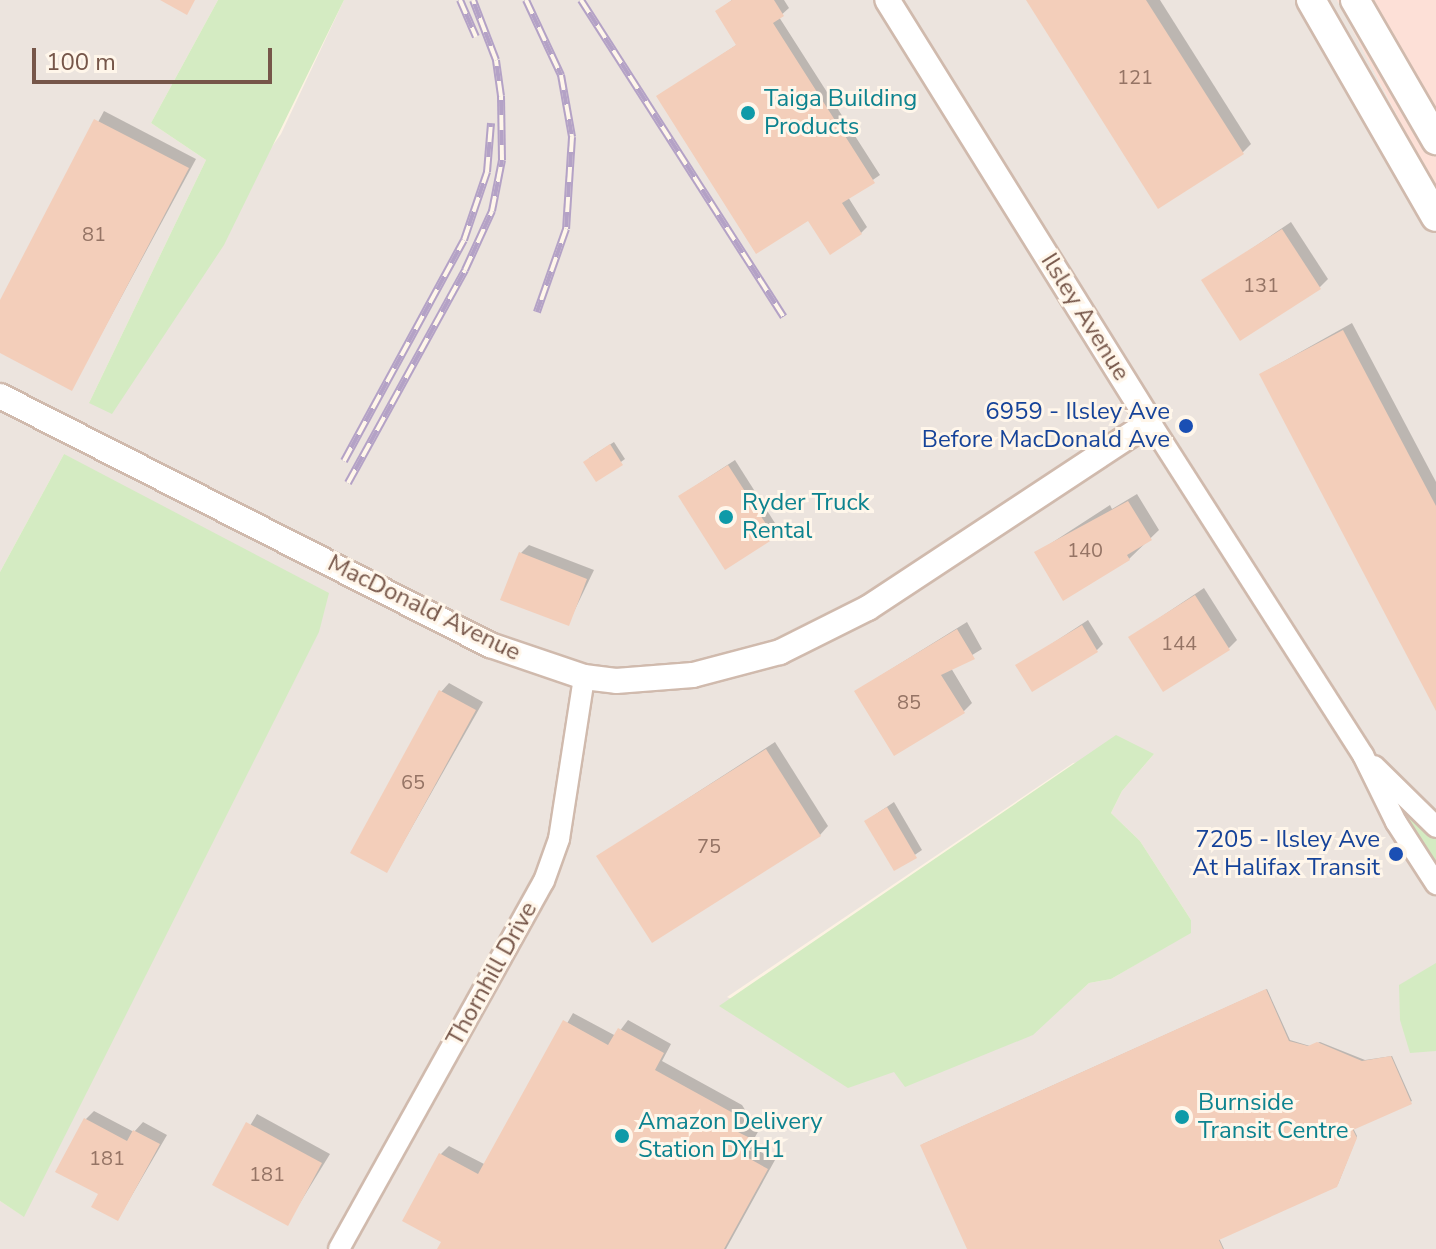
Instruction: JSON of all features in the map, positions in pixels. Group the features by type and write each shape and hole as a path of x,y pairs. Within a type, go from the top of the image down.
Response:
{"main road":[{"path":"1311,0 1436,217"},
{"path":"1355,0 1436,140"}],"street":[{"name":"Ilsley Avenue","path":"887,0 1150,422 1363,755 1396,822 1436,884"},
{"name":"MacDonald Avenue","path":"0,396 490,645 584,677 616,681 680,677 780,652 868,608 1150,422"},
{"name":"Thornhill Drive","path":"339,1249 544,881 559,839 584,677"},
{"name":"Ilsley Avenue","path":"1363,755 1436,827"}],"shaded area":[{"path":"0,0 218,0 151,123 206,160 89,403 281,134 344,0 1337,0 1436,191 1436,1249 0,1249 0,1201 23,1216 64,454 0,572","holes":["1154,754 1122,791 1111,813 1140,841 1191,920 1191,932 1111,979 1089,983 1032,1035 895,1071 727,997 1073,763"]},
{"path":"1337,0 1436,0 1436,191"}],"green space":[{"path":"218,0 344,0 224,245 112,414 89,403 206,160 151,123"},
{"path":"64,454 329,593 319,632 24,1217 0,1201 0,572"},
{"path":"1116,735 1154,754 1122,791 1111,813 1140,841 1191,920 1191,933 1111,979 1089,983 1033,1035 905,1087 894,1072 848,1088 719,1006"},
{"path":"1407,810 1436,837 1436,867 1403,814"},
{"path":"1436,963 1436,1051 1410,1053 1400,1020 1399,985"}],"building":[{"path":"160,0 195,0 187,15"},
{"name":"Taiga Building Products","path":"732,0 774,0 784,16 773,23 875,183 842,203 862,234 830,255 808,221 756,254 656,96 736,45 715,11"},
{"path":"1026,0 1146,0 1244,154 1158,209"},
{"path":"94,119 189,168 72,391 0,353 0,300"},
{"path":"1282,229 1321,289 1240,341 1201,280"},
{"path":"1343,330 1436,506 1436,711 1259,374"},
{"path":"610,444 623,465 596,482 583,462"},
{"name":"Ryder Truck Rental","path":"728,465 775,538 725,570 678,496"},
{"path":"1128,501 1152,540 1127,555 1130,560 1063,601 1034,552"},
{"path":"519,552 587,579 569,626 500,600"},
{"path":"1195,595 1230,650 1163,692 1128,637"},
{"path":"1082,625 1098,652 1032,692 1015,665"},
{"path":"957,629 975,659 941,675 965,713 894,756 854,691"},
{"path":"439,690 476,710 387,873 350,853"},
{"path":"766,749 821,836 652,943 596,856"},
{"path":"887,807 917,858 894,871 864,821"},
{"name":"Burnside Transit Centre","path":"1266,989 1289,1041 1308,1046 1317,1042 1362,1061 1391,1056 1412,1104 1353,1130 1357,1138 1337,1187 1219,1240 1223,1249 967,1249 920,1145"},
{"name":"Amazon Delivery Station DYH1","path":"563,1020 608,1045 618,1028 664,1053 655,1070 733,1113 742,1126 738,1132 752,1139 743,1155 768,1169 724,1249 437,1249 441,1242 402,1221 439,1153 478,1174"},
{"path":"84,1118 127,1141 133,1130 160,1144 118,1221 91,1207 98,1194 55,1172"},
{"path":"246,1122 322,1163 288,1226 212,1185"}],"railway":[{"path":"460,0 476,37"},
{"path":"348,483 465,270 492,211 502,160 501,96 496,60 473,0"},
{"path":"526,0 561,75 572,137 566,229 537,312"},
{"path":"581,0 784,317"},
{"path":"344,461 464,240 487,172 491,123"}],"place":[{"name":"Taiga Building Products","path":"748,113"},
{"name":"6959 - Ilsley Ave Before MacDonald Ave","path":"1186,426"},
{"name":"Ryder Truck Rental","path":"726,517"},
{"name":"7205 - Ilsley Ave At Halifax Transit","path":"1396,854"},
{"name":"Burnside Transit Centre","path":"1182,1117"},
{"name":"Amazon Delivery Station DYH1","path":"622,1136"}]}
